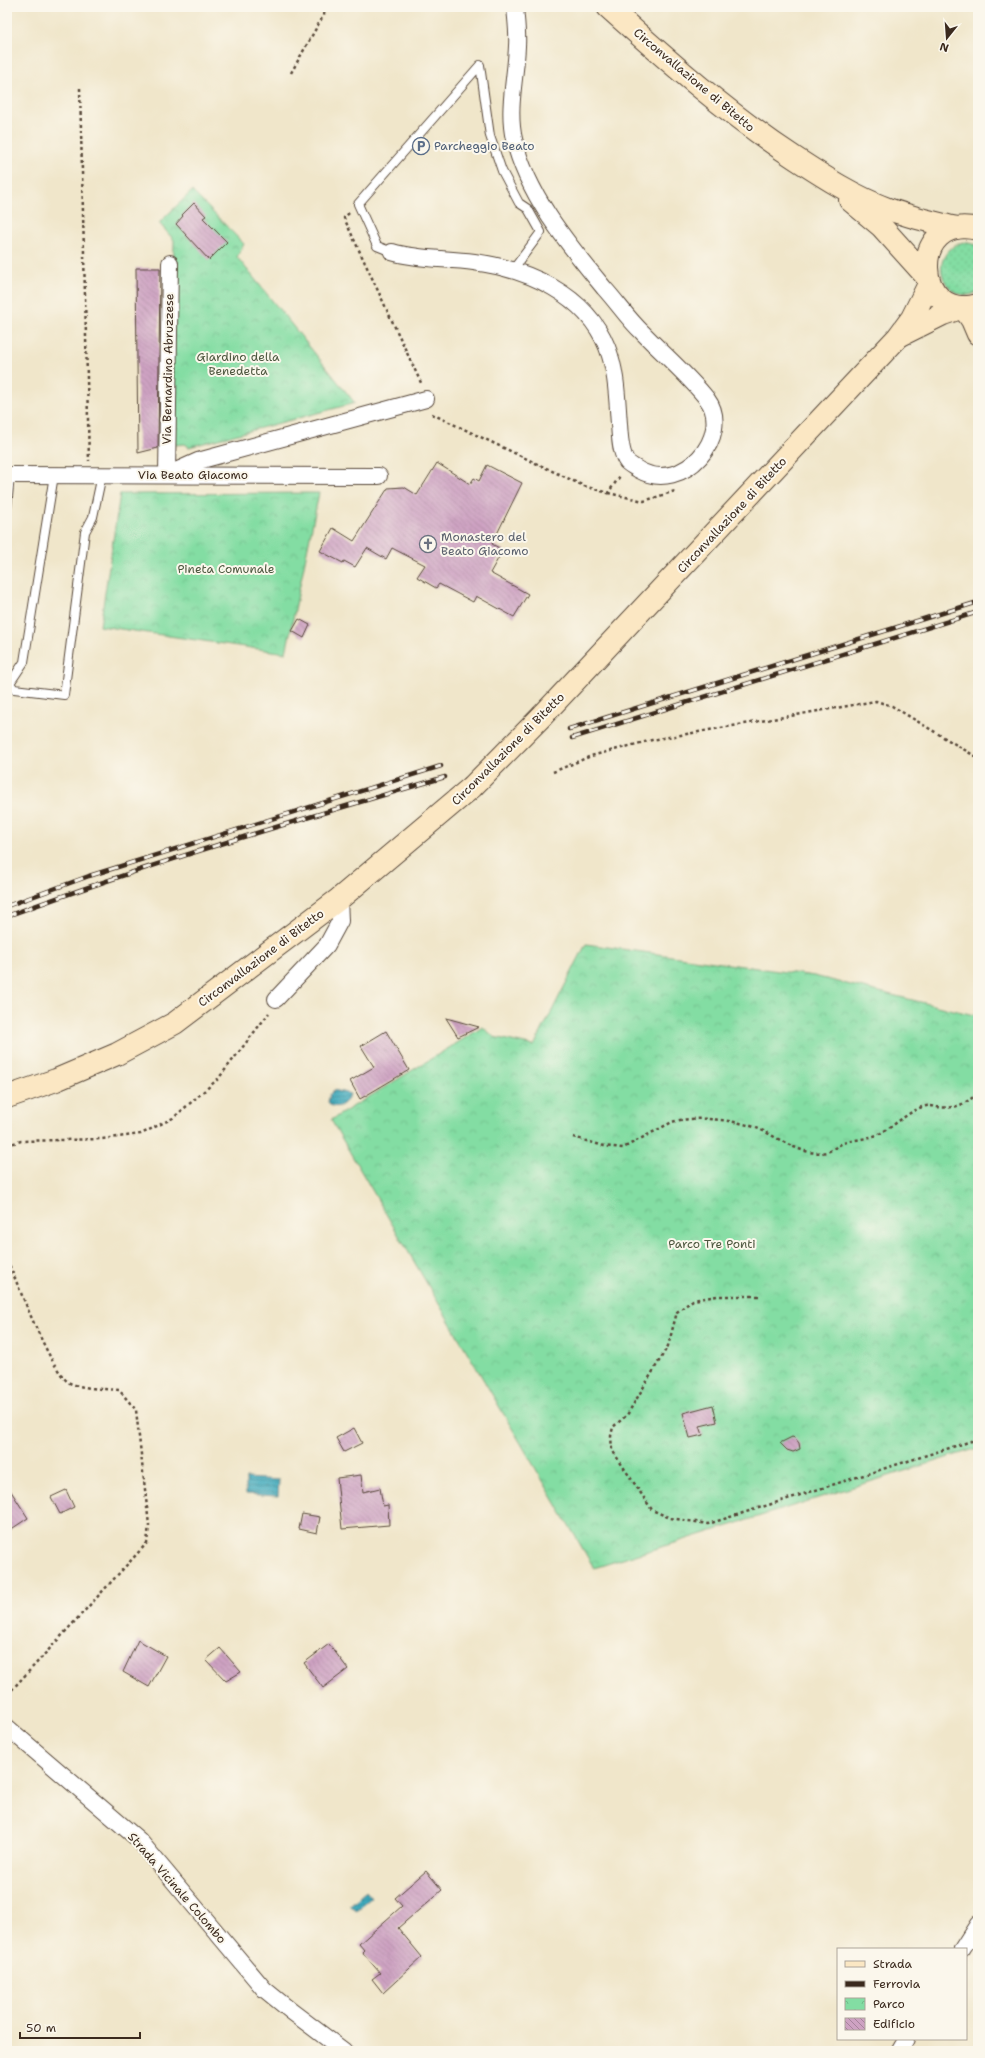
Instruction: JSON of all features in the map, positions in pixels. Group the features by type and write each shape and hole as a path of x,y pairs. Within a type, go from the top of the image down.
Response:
{"main road":[{"name":"Circonvallazione di Bitetto","path":"608,7 667,61 732,114 756,132 822,176"},
{"path":"822,176 888,209 956,228"},
{"path":"822,176 881,226 928,280 937,296 949,304 971,306"},
{"path":"898,337 912,318 928,280 926,261 931,246 942,234 956,228 969,227 978,229"},
{"path":"971,306 972,320 978,334"},
{"path":"898,337 942,314 971,306"},
{"name":"Circonvallazione di Bitetto","path":"7,1097 56,1080 117,1054 175,1023 339,899 472,787 543,715 898,337"}],"street":[{"path":"392,252 410,257 472,261 542,280 571,299 592,322 607,347 616,381 621,446 628,463 646,474 668,477 685,471 703,453 713,434 714,417 708,400 639,330 578,256 525,174 513,136 512,113 517,44 515,7"},
{"name":"Via Bernardino Abruzzese","path":"167,475 170,262"},
{"path":"167,475 198,461 428,406"},
{"name":"Via Beato Giacomo","path":"8,475 379,476"},
{"path":"276,999 327,946 340,921 339,899"},
{"name":"Strada Vicinale Colombo","path":"7,1727 139,1840 264,1988 344,2051"},
{"path":"963,1948 978,1924"},
{"path":"898,2051 905,2040"}],"lane":[{"path":"392,252 377,246 358,204 480,65 490,136 502,171 519,202 528,209 541,232 512,271"},
{"path":"7,508 8,475"},
{"path":"54,475 24,662 9,682 14,689 64,695 85,532 93,517 96,475"}],"path":[{"path":"291,73 328,7"},
{"path":"80,88 96,475"},
{"path":"358,204 344,218 420,377 428,406 584,486 608,493 628,463"},
{"path":"553,772 591,756 652,740 876,701 892,706 978,758"},
{"path":"7,1145 21,1141 102,1139 141,1134 173,1118 218,1079 265,1019 276,999"},
{"path":"573,1137 604,1146 623,1148 672,1122 680,1119 692,1119 738,1123 761,1130 785,1144 802,1149 828,1152 841,1144 871,1137 881,1133 924,1106 958,1107 966,1103 978,1093"},
{"path":"7,1260 55,1367 69,1383 85,1387 119,1390 136,1410 149,1525 147,1543 7,1695"},
{"path":"759,1296 717,1296 693,1300 677,1312 668,1346 627,1415 613,1427 611,1436 612,1450 652,1510 670,1518 708,1524 978,1438"}],"green space":[{"name":"Giardino della Benedetta","path":"192,191 244,244 237,257 355,403 189,447 185,444 175,445 170,440 174,240 159,223"},
{"path":"963,242 978,245 978,292 967,295 957,293 949,287 944,278 942,268 944,258 951,249"},
{"name":"Pineta Comunale","path":"319,493 286,653 100,626 120,494"},
{"name":"Parco Tre Ponti","path":"586,944 814,976 978,1016 978,1448 594,1568 331,1120 483,1027 494,1037 534,1046"}],"water":[{"path":"334,1090 350,1094 344,1104 334,1106 328,1102 330,1094"},
{"path":"246,1478 279,1480 278,1496 246,1494"},
{"path":"366,1891 372,1898 356,1911 350,1905"}],"building":[{"path":"194,203 206,216 203,218 227,242 209,260 176,224 183,216 182,215"},
{"path":"136,268 160,268 158,448 138,453"},
{"name":"Monastero del Beato Giacomo","path":"437,463 470,484 474,478 479,481 487,465 522,483 492,544 503,550 490,573 528,594 514,617 476,596 473,602 439,584 436,588 417,577 425,565 392,548 386,559 367,548 355,567 344,561 343,563 320,551 333,528 354,541 388,488 404,487 417,495"},
{"path":"299,619 310,625 304,638 292,631"},
{"path":"446,1018 479,1027 458,1037"},
{"path":"386,1031 409,1070 360,1099 350,1081 374,1067 361,1046"},
{"path":"713,1405 717,1422 700,1426 703,1435 690,1438 683,1413"},
{"path":"354,1428 362,1443 344,1452 336,1438"},
{"path":"792,1437 799,1443 800,1449 793,1452 787,1450 780,1443"},
{"path":"361,1475 363,1492 380,1488 383,1506 388,1505 389,1525 342,1529 337,1478"},
{"path":"7,1485 28,1518 7,1532"},
{"path":"66,1490 74,1507 60,1514 51,1497"},
{"path":"302,1514 320,1517 317,1533 299,1529"},
{"path":"138,1640 166,1656 149,1687 123,1672"},
{"path":"329,1644 348,1669 323,1688 304,1663"},
{"path":"220,1648 241,1672 226,1681 206,1660"},
{"path":"426,1871 442,1890 398,1928 422,1957 383,1993 372,1979 380,1973 362,1952 364,1950 359,1944 402,1906 395,1898"}],"railway":[{"path":"569,729 978,602"},
{"path":"572,738 978,612"},
{"path":"7,906 89,876 441,766"},
{"path":"7,916 170,860 445,777"}],"place":[{"name":"Parcheggio Beato","path":"421,146"},
{"name":"Monastero del Beato Giacomo","path":"428,544"}]}
